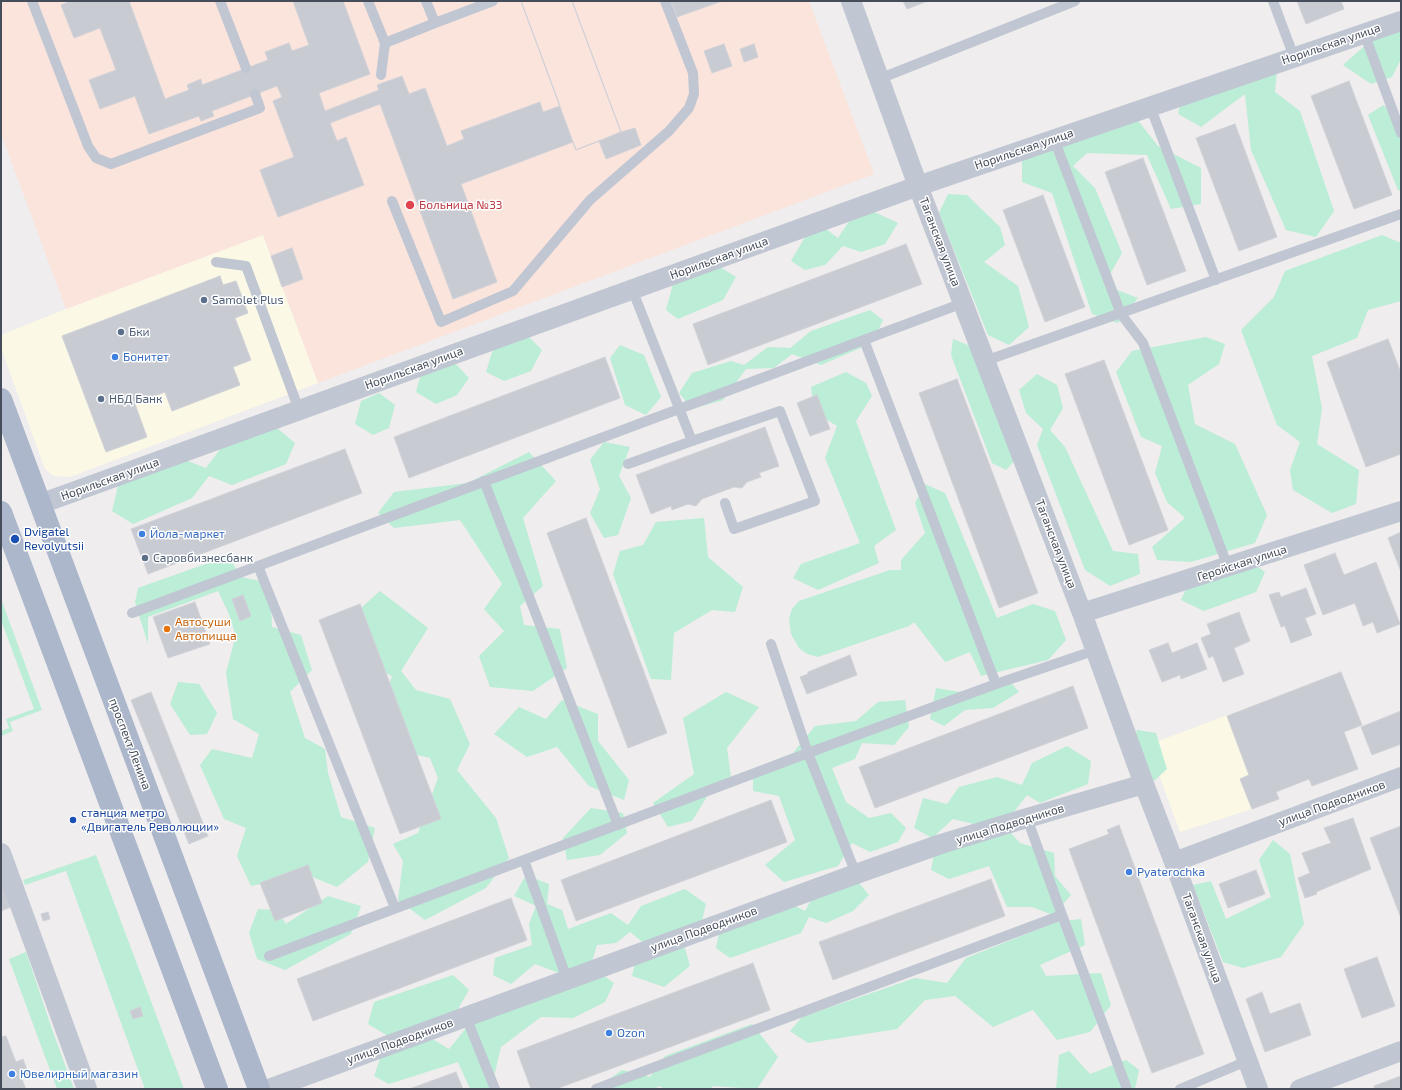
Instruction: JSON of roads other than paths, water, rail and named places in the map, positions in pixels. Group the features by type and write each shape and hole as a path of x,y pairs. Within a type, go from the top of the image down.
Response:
{"main road":[{"name":"проспект Ленина","path":"1,399 259,1089"},
{"path":"1,512 217,1089"}],"street":[{"name":"Таганская улица","path":"851,1 918,186 1096,650 1144,784 1258,1089"},
{"name":"Норильская улица","path":"40,504 918,186 1401,21"},
{"name":"Геройская улица","path":"1082,614 1401,511"},
{"name":"улица Подводников","path":"1174,862 1401,777"},
{"name":"улица Подводников","path":"269,1089 941,844 1144,784"},
{"path":"1,853 87,1089"},
{"path":"1300,1089 1401,1051"}],"lane":[{"path":"32,1 88,146 96,158 111,164 260,108 255,94"},
{"path":"220,1 246,68"},
{"path":"368,1 385,43 381,75"},
{"path":"426,1 434,23"},
{"path":"385,43 493,1"},
{"path":"392,201 441,322 513,291 590,200 669,131 689,108 694,94 693,73 665,1"},
{"path":"879,79 1075,1"},
{"path":"1273,1 1294,57"},
{"path":"1364,33 1401,133"},
{"path":"1150,106 1216,280"},
{"path":"1054,139 1121,314 1143,343 1228,567"},
{"path":"986,362 1401,214"},
{"path":"216,262 246,266 299,410"},
{"path":"632,289 692,441"},
{"path":"132,613 963,303"},
{"path":"864,340 996,684"},
{"path":"628,464 780,411 815,500 734,530 725,503"},
{"path":"484,481 618,825"},
{"path":"258,566 395,908"},
{"path":"771,644 808,753 856,874"},
{"path":"268,956 808,753 996,684 1096,650"},
{"path":"1027,818 1127,1089"},
{"path":"524,860 568,979"},
{"path":"596,1089 1062,915"},
{"path":"466,1017 495,1089"},
{"path":"1180,1089 1247,1061"}],"place":[{"name":"Больница №33","path":"410,205"},
{"name":"Samolet Plus","path":"204,300"},
{"name":"Бки","path":"121,332"},
{"name":"Бонитет","path":"115,357"},
{"name":"НБД Банк","path":"101,399"},
{"name":"Йола-маркет","path":"142,534"},
{"name":"Dvigatel Revolyutsii","path":"15,539"},
{"name":"Саровбизнесбанк","path":"145,558"},
{"name":"Автосуши Автопицца","path":"167,629"},
{"name":"станция метро «Двигатель Революции»","path":"73,820"},
{"name":"Pyaterochka","path":"1129,872"},
{"name":"Ozon","path":"609,1033"},
{"name":"Ювелирный магазин","path":"12,1074"}]}
